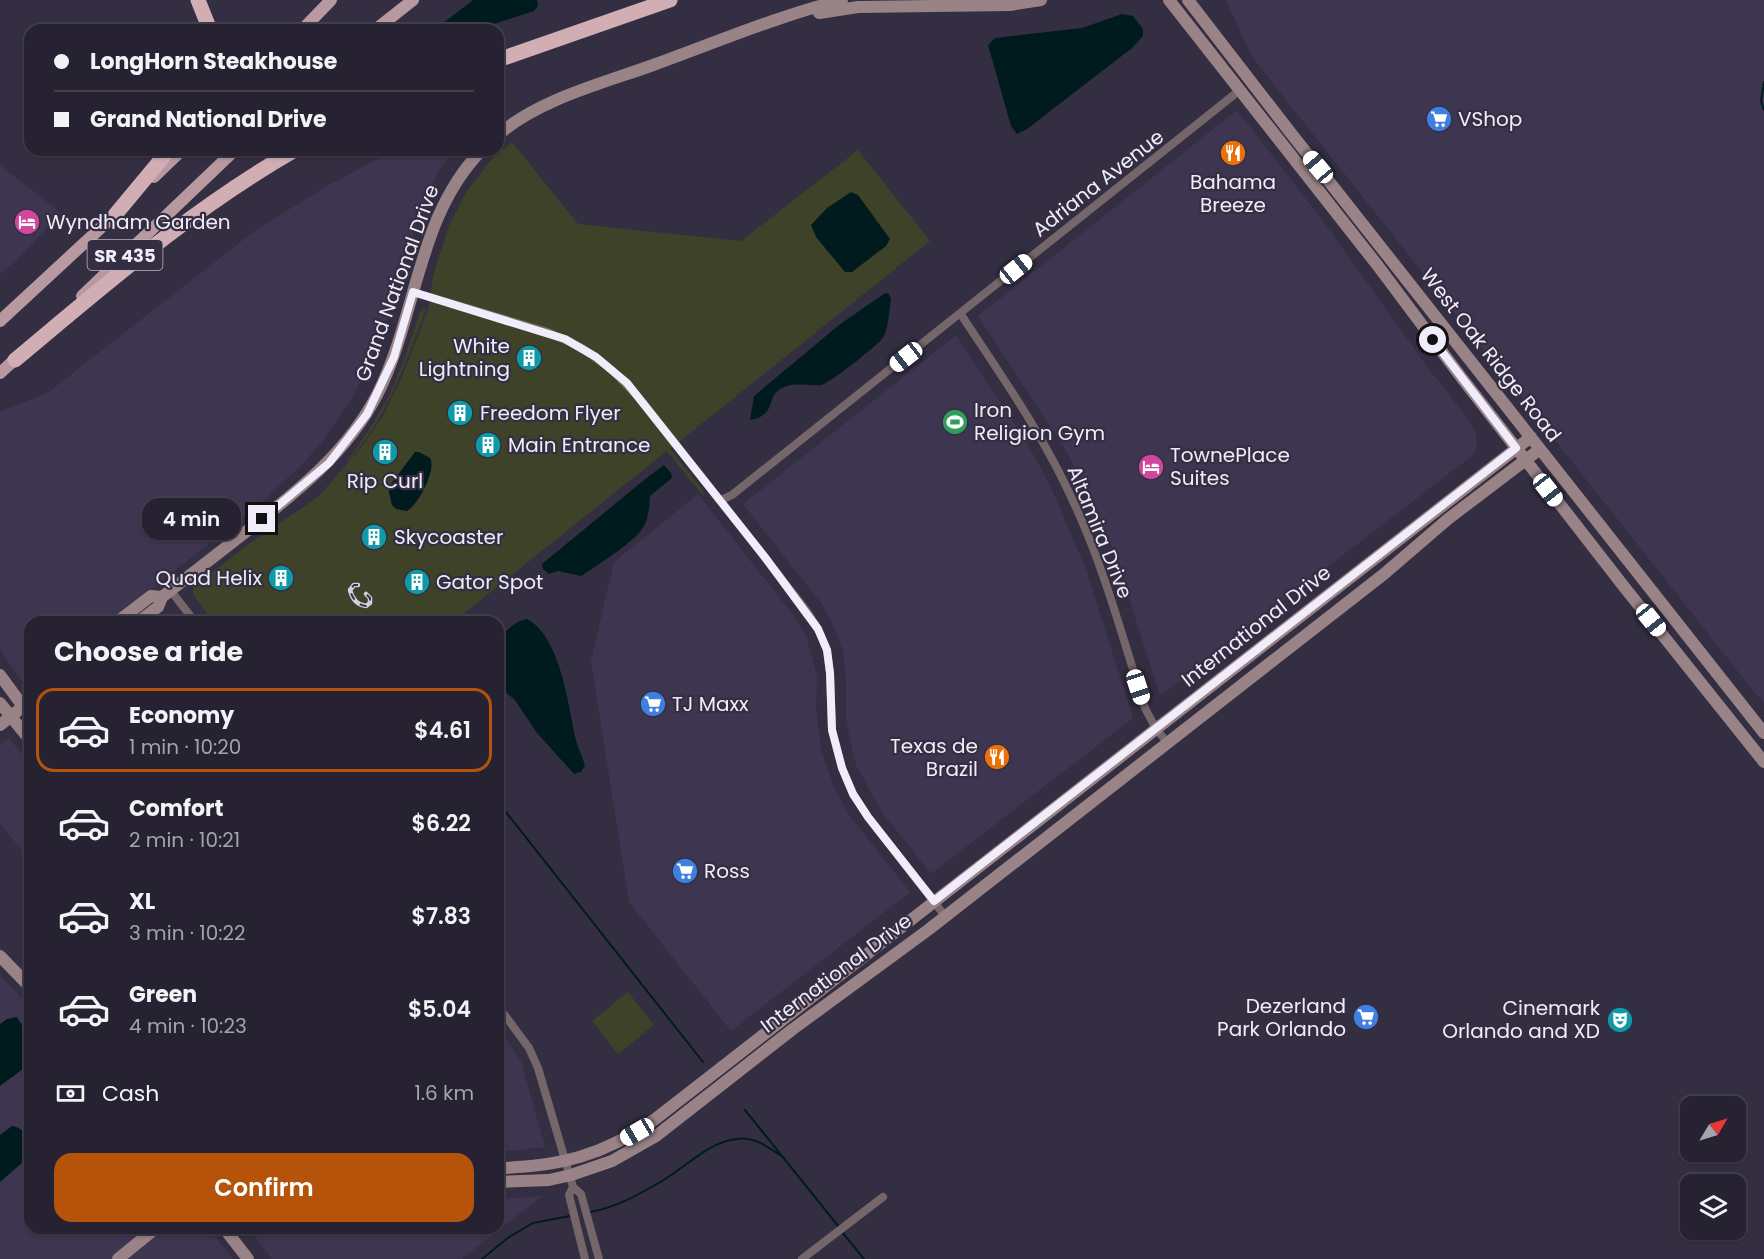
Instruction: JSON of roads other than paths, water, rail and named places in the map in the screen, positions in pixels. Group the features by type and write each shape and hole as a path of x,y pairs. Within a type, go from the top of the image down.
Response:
{"highway":[{"path":"198,0 208,24"},
{"path":"504,58 670,0"},
{"path":"115,216 164,156"},
{"path":"15,360 172,231 234,187 285,156"}],"main road":[{"path":"308,24 332,0"},
{"path":"383,24 413,0"},
{"name":"SR 435","path":"0,321 115,216 176,156"},
{"name":"SR 435","path":"0,372 229,156"}],"street":[{"path":"504,130 518,120 559,100 751,29 842,0"},
{"path":"788,17 858,7 1011,5 1041,0"},
{"name":"West Oak Ridge Road","path":"1169,0 1378,266 1525,460 1764,762"},
{"name":"West Oak Ridge Road","path":"1188,0 1764,733"},
{"name":"Adriana Avenue","path":"721,500 732,495 1240,90"},
{"name":"Grand National Drive","path":"146,616 158,607 166,594 281,504 329,463 367,414 394,357 413,292 443,205 466,166 476,156"},
{"path":"413,292 565,339 596,357 627,383 721,500 806,610 818,629 827,650 834,740 853,794 868,817 945,916"},
{"name":"Altamira Drive","path":"960,313 1025,411 1073,501 1102,572 1145,708 1156,729 1167,742"},
{"name":"International Drive","path":"504,1168 546,1166 566,1162 607,1148 654,1120 1531,437"},
{"name":"International Drive","path":"504,1182 572,1181 656,1136 793,1029 945,916 1384,574 1448,519 1540,449"},
{"path":"1328,617 1338,595 1351,578"},
{"path":"166,594 189,616"},
{"name":"Grand National Drive","path":"125,616 151,596 166,594"},
{"path":"1300,639 1317,614 1319,601"},
{"path":"0,675 24,703"},
{"path":"0,703 24,732"},
{"path":"0,725 24,710"},
{"path":"1749,742 1764,745"},
{"path":"0,956 24,981"},
{"path":"504,1014 529,1048 538,1068 572,1181 581,1194 599,1259"},
{"path":"572,1181 569,1196 585,1259"},
{"path":"802,1259 883,1197"},
{"path":"117,1259 148,1234"},
{"path":"229,1234 248,1259"}],"waterway":[{"path":"1764,82 1761,101 1764,110"},
{"path":"504,810 703,1062"},
{"path":"745,1110 839,1227"},
{"path":"590,1212 618,1204 654,1186 707,1150 726,1141 750,1139 783,1157"},
{"path":"482,1259 509,1237 533,1223 570,1216"},
{"path":"842,1232 864,1259"}],"railway":[{"path":"358,585 354,585 350,590 355,601 366,606 370,603 370,598 366,594"}],"place":[{"name":"VShop","path":"1439,119"},
{"name":"Bahama Breeze","path":"1233,153"},
{"name":"Wyndham Garden","path":"27,222"},
{"name":"White Lightning","path":"529,358"},
{"name":"Freedom Flyer","path":"460,413"},
{"name":"Iron Religion Gym","path":"955,422"},
{"name":"Main Entrance","path":"488,445"},
{"name":"Rip Curl","path":"385,452"},
{"name":"TownePlace Suites","path":"1151,467"},
{"name":"Skycoaster","path":"374,537"},
{"name":"Quad Helix","path":"281,578"},
{"name":"Gator Spot","path":"417,582"},
{"name":"TJ Maxx","path":"653,704"},
{"name":"Texas de Brazil","path":"997,757"},
{"name":"Ross","path":"685,871"},
{"name":"Dezerland Park Orlando","path":"1366,1017"},
{"name":"Cinemark Orlando and XD","path":"1620,1020"}]}
